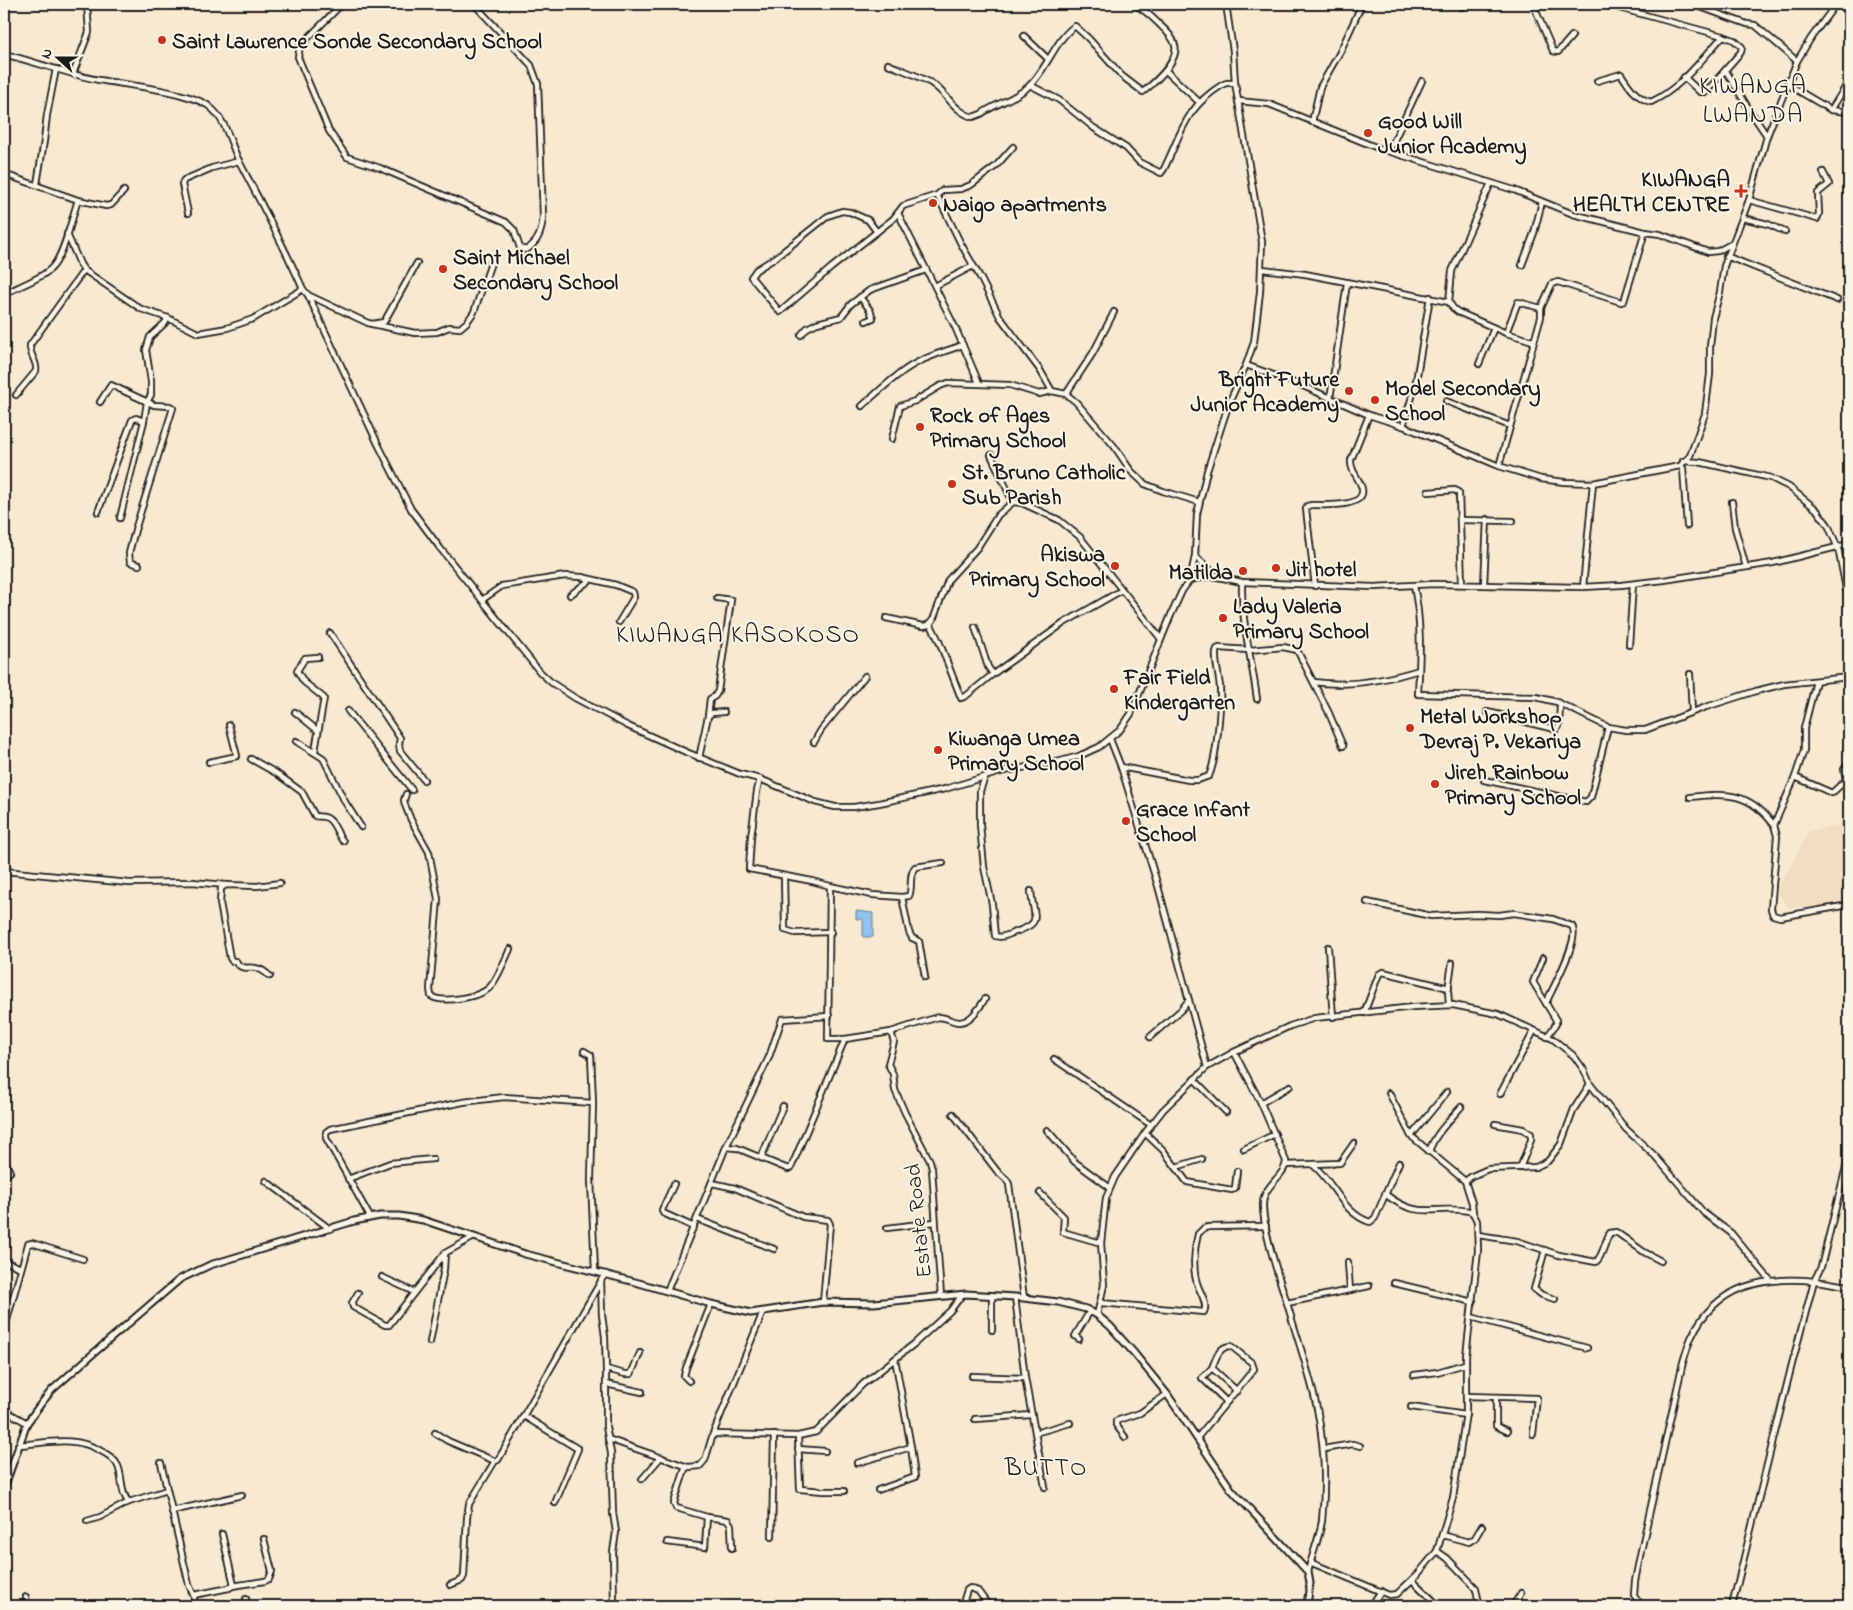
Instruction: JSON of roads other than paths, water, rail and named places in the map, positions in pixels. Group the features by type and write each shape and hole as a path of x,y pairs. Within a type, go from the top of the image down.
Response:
{"street":[{"path":"73,74 89,32 87,4"},
{"path":"342,4 300,46 298,57 329,130 342,151 347,157 388,172 506,222 514,230 520,248 526,250 537,240 541,231 543,216 538,84 531,65 474,4"},
{"path":"888,64 931,84 943,92 955,108 973,117 982,114 1030,85 1075,26 1122,76 1142,92 1145,92 1166,71 1175,52 1176,45 1144,9 1134,4"},
{"path":"4,54 73,74 162,91 204,103 218,116 303,289 308,295 378,444 411,509 529,660 552,683 583,703 628,726 699,758 740,774 760,779 815,802 835,807 854,807 945,789 1004,771 1057,762 1079,756 1099,747 1110,739 1120,730 1130,714 1182,592 1190,580 1195,556 1195,527 1199,502 1221,425 1246,365 1257,330 1262,269 1262,242 1235,83 1233,51 1226,4"},
{"path":"1312,122 1320,87 1340,52 1362,4"},
{"path":"1533,4 1552,51 1558,52 1572,36"},
{"path":"1604,4 1723,36 1740,44 1742,49 1726,71 1703,93 1684,77"},
{"path":"1692,4 1747,24 1755,25 1797,61"},
{"path":"1682,464 1690,456 1707,406 1713,318 1726,256 1750,200 1767,136 1797,61 1816,30 1836,4"},
{"path":"1024,36 1048,59"},
{"path":"1597,81 1621,74 1632,90 1647,102 1651,102 1660,98 1684,77 1723,36"},
{"path":"36,184 56,69"},
{"path":"1166,71 1199,102"},
{"path":"1726,71 1767,136"},
{"path":"1389,151 1422,81"},
{"path":"1831,110 1849,81"},
{"path":"1030,85 1059,100 1094,128 1126,148 1139,162 1161,173 1185,122 1199,102 1222,85 1235,83"},
{"path":"1787,84 1831,110 1849,112"},
{"path":"1238,101 1265,103 1389,151 1514,190 1573,214 1660,234 1708,252 1718,251 1731,244"},
{"path":"877,232 868,220 844,210 838,212 828,216 775,258 756,270 751,277 780,312 877,232 903,206 937,195 943,190 972,185 996,166 1013,147"},
{"path":"188,213 182,184 184,180 212,168 239,161"},
{"path":"1750,200 1817,219 1819,214 1818,193 1829,184 1823,172"},
{"path":"4,174 78,200 109,206 124,191"},
{"path":"1491,184 1452,271 1449,302 1458,312 1506,333 1533,341"},
{"path":"937,195 1000,317 1040,370 1052,391"},
{"path":"4,294 50,270 54,265 78,200"},
{"path":"1522,265 1534,233 1542,202"},
{"path":"898,213 963,345 978,383"},
{"path":"1743,218 1768,224 1785,232"},
{"path":"1499,466 1541,317 1541,308 1552,284 1558,282 1624,302 1645,232"},
{"path":"67,234 84,270 141,309 168,318 194,332 203,333 253,319 303,289"},
{"path":"1726,256 1837,300"},
{"path":"372,324 384,322 417,263"},
{"path":"308,295 372,324 414,333 437,332 449,327 460,328 474,312 490,263"},
{"path":"935,286 973,266"},
{"path":"1262,269 1305,274 1449,302"},
{"path":"16,394 36,371 37,367 30,353 30,345 84,270"},
{"path":"801,335 817,323 841,317 846,309 860,297 876,287 926,270"},
{"path":"1330,399 1347,283"},
{"path":"860,297 870,310 873,318 866,321"},
{"path":"1404,426 1415,387 1430,297"},
{"path":"1506,333 1518,302 1541,308"},
{"path":"1066,394 1093,353 1114,312"},
{"path":"120,518 147,402 151,395 152,386 146,350 150,337 166,323 168,318"},
{"path":"1479,364 1494,328"},
{"path":"862,406 911,366 963,345"},
{"path":"1246,365 1303,386 1369,415 1404,426 1499,466 1541,479 1564,482 1593,482 1699,462 1763,476 1779,482 1807,502 1822,516 1828,525 1838,548 1849,604"},
{"path":"892,439 900,406 916,401 948,383 1010,385 1039,394 1052,391 1066,394 1076,402 1114,446 1131,471 1145,484 1199,502"},
{"path":"100,402 111,385 154,405 170,406 173,408 135,530 130,553 130,562 139,565"},
{"path":"1446,401 1510,426"},
{"path":"1315,586 1306,509 1307,506 1312,504 1352,503 1360,499 1362,489 1350,466 1369,415"},
{"path":"98,512 132,420 136,418 144,421"},
{"path":"991,454 1013,502"},
{"path":"1682,464 1687,526"},
{"path":"1582,587 1593,482"},
{"path":"1428,492 1457,491 1462,584"},
{"path":"886,618 923,626 930,623 948,580 977,548 998,515 1013,502 1036,508 1071,529 1080,537 1161,639"},
{"path":"1732,502 1736,528 1746,567"},
{"path":"1484,585 1487,519"},
{"path":"1460,520 1487,519 1513,521"},
{"path":"1190,580 1218,577 1242,582 1315,586 1346,585 1374,587 1522,584 1582,587 1634,584 1746,567 1838,548 1849,544"},
{"path":"1195,556 1218,577"},
{"path":"482,600 502,586 565,576 578,576 616,585 634,592 634,597 619,622"},
{"path":"570,595 590,580"},
{"path":"1242,582 1243,618 1258,699"},
{"path":"1629,645 1634,584"},
{"path":"1414,586 1420,630 1418,694 1536,696 1557,702 1608,727 1626,730 1645,730 1756,691 1784,684 1849,677"},
{"path":"930,623 939,640 961,698 1064,622 1122,590"},
{"path":"699,758 710,699 718,691 731,600 717,598"},
{"path":"975,627 988,667 993,674"},
{"path":"330,633 400,738 400,752 424,780"},
{"path":"1121,767 1145,770 1189,780 1198,780 1210,776 1214,763 1220,694 1216,652 1219,648 1249,650 1284,647 1297,650 1328,710 1343,746"},
{"path":"314,751 324,698 304,682 298,671 305,658 318,657"},
{"path":"1314,682 1328,684 1353,683 1377,680 1419,670"},
{"path":"1690,674 1692,712"},
{"path":"814,742 865,676"},
{"path":"1774,825 1795,777 1804,750 1804,728 1816,681"},
{"path":"1487,712 1544,727 1557,728 1559,726 1560,705"},
{"path":"348,711 412,790"},
{"path":"295,712 317,730"},
{"path":"708,716 712,713 724,712"},
{"path":"209,762 238,756 229,725"},
{"path":"1484,780 1586,802 1590,797 1608,727"},
{"path":"1110,739 1121,767 1162,899 1207,1067"},
{"path":"296,740 314,751 326,762 345,802 361,827"},
{"path":"251,759 276,773 302,792 315,816 325,817 329,820 343,842"},
{"path":"1795,777 1832,793 1846,780 1844,769 1849,764"},
{"path":"985,777 980,791 980,824 984,867 992,904 995,936 1002,937 1032,925 1035,919 1031,891"},
{"path":"760,779 751,837 749,869 872,895 902,897 908,896 911,891 911,872 915,868 942,863"},
{"path":"406,794 405,805 429,852 438,900 430,996 454,1000 469,997 489,988 510,949"},
{"path":"1690,797 1718,794 1734,796 1753,803 1774,825 1777,836 1771,909 1774,915 1780,917 1849,905"},
{"path":"4,871 129,883 192,882 257,886 280,883"},
{"path":"784,876 785,930 795,933 830,932"},
{"path":"226,885 221,888 220,903 230,958 236,961 238,966 242,968 258,968 270,976"},
{"path":"830,886 828,1039 845,1039 891,1032 938,1017 944,1017 956,1022 968,1020 985,1000"},
{"path":"902,897 908,932 912,938 919,941 925,977"},
{"path":"1367,902 1431,916 1478,914 1499,916 1514,914 1553,919 1572,926 1575,930 1573,943 1546,1002"},
{"path":"1328,947 1333,1017"},
{"path":"1543,958 1533,982 1556,1020 1556,1024 1547,1037"},
{"path":"1449,1005 1452,963"},
{"path":"1364,1013 1379,974 1383,972 1449,988"},
{"path":"1150,1037 1181,1010 1189,1000"},
{"path":"1097,1315 1101,1303 1104,1275 1101,1243 1104,1207 1109,1186 1145,1132 1163,1110 1194,1079 1207,1067 1234,1052 1301,1021 1420,1006 1449,1005 1474,1008 1498,1014 1553,1039 1574,1056 1590,1084 1626,1129 1654,1156 1704,1213 1731,1233 1770,1280"},
{"path":"667,1291 726,1147 768,1056 782,1019 828,1016"},
{"path":"1500,1094 1534,1030"},
{"name":"Estate Road","path":"891,1032 894,1042 888,1064 893,1074 895,1090 930,1161 933,1174 941,1296"},
{"path":"726,1147 737,1148 788,1169 792,1167 845,1039"},
{"path":"584,1051 591,1055 593,1103 591,1179 595,1272"},
{"path":"1234,1052 1261,1103 1285,1157 1286,1164 1264,1196 1263,1210 1306,1367 1321,1431 1324,1490 1321,1523 1312,1563 1308,1572"},
{"path":"1054,1059 1114,1098 1151,1125"},
{"path":"1194,1079 1226,1112"},
{"path":"1465,1181 1488,1169 1541,1165 1554,1156 1561,1144 1574,1109 1590,1084"},
{"path":"1261,1103 1290,1086"},
{"path":"1411,1136 1447,1092"},
{"path":"1312,1563 1389,1595 1397,1594 1437,1551 1453,1498 1466,1415 1465,1364 1478,1251 1477,1221 1473,1214 1472,1203 1465,1181 1411,1136 1389,1093"},
{"path":"370,1217 326,1138 326,1132 330,1129 463,1102 504,1096 593,1103"},
{"path":"761,1158 783,1106"},
{"path":"1429,1152 1438,1134 1461,1107"},
{"path":"953,1114 1009,1184 1024,1298"},
{"path":"1495,1124 1523,1129 1531,1134 1531,1140 1520,1168"},
{"path":"1047,1130 1075,1162 1109,1186"},
{"path":"1145,1132 1164,1150 1187,1182 1232,1190 1235,1188 1237,1171"},
{"path":"1244,1149 1275,1134"},
{"path":"1286,1164 1314,1165 1340,1163 1354,1143"},
{"path":"1732,1606 1814,1281 1821,1267 1849,1155"},
{"path":"4,1158 10,1172 4,1177"},
{"path":"348,1179 390,1163 432,1159"},
{"path":"1176,1167 1202,1159"},
{"path":"1314,1165 1324,1174 1351,1211 1364,1220 1373,1221 1398,1163"},
{"path":"266,1180 330,1229"},
{"path":"712,1182 735,1188 808,1218 828,1220 830,1224 823,1302"},
{"path":"674,1184 662,1210 665,1214 694,1227"},
{"path":"1040,1194 1064,1217 1063,1232 1101,1243"},
{"path":"1384,1194 1410,1209 1420,1212 1464,1210 1473,1214"},
{"path":"4,1488 27,1423 52,1390 180,1279 210,1265 370,1217 409,1217 525,1254 750,1313 823,1302 874,1303 962,1295 992,1295 1058,1302 1090,1311 1097,1315 1118,1335 1166,1394 1231,1489 1308,1572 1310,1583 1307,1606"},
{"path":"697,1219 774,1249"},
{"path":"887,1228 935,1222"},
{"path":"1101,1303 1204,1312 1206,1306 1195,1274 1198,1234 1204,1228 1209,1227 1266,1226"},
{"path":"1478,1235 1517,1240 1565,1256 1596,1262 1601,1256 1608,1236 1613,1232 1661,1261"},
{"path":"358,1293 352,1306 385,1325 391,1323 445,1253 474,1237"},
{"path":"4,1331 20,1268 29,1243 83,1258"},
{"path":"1545,1250 1534,1289 1542,1295 1555,1299"},
{"path":"430,1342 444,1269 445,1253"},
{"path":"4,1261 20,1268"},
{"path":"1348,1262 1350,1290"},
{"path":"450,1585 462,1580 464,1576 469,1504 495,1461 500,1458 606,1274"},
{"path":"382,1277 414,1292"},
{"path":"601,1280 605,1337 606,1427 611,1453 613,1513 616,1532 613,1552 614,1606"},
{"path":"1642,1606 1634,1595 1635,1581 1649,1510 1683,1362 1691,1338 1707,1312 1727,1294 1770,1280 1814,1281 1849,1286"},
{"path":"1394,1283 1473,1302"},
{"path":"1287,1303 1369,1286"},
{"path":"713,1434 798,1436 810,1435 820,1430 863,1384 950,1311 962,1295"},
{"path":"992,1295 992,1330"},
{"path":"1015,1297 1025,1378 1045,1487"},
{"path":"4,1300 11,1303"},
{"path":"689,1381 684,1376 686,1368 711,1304"},
{"path":"1079,1339 1075,1336 1090,1311"},
{"path":"608,1439 688,1467 703,1465 713,1434 763,1312"},
{"path":"1471,1317 1587,1348"},
{"path":"1197,1438 1237,1391 1254,1369 1252,1363 1231,1346 1220,1351 1212,1368 1202,1378 1227,1402"},
{"path":"606,1369 631,1374 640,1352"},
{"path":"878,1490 915,1478 895,1359"},
{"path":"1414,1375 1437,1372 1465,1364"},
{"path":"1212,1368 1237,1391"},
{"path":"972,1376 1025,1378"},
{"path":"606,1384 642,1392"},
{"path":"1125,1438 1116,1422 1140,1414 1166,1394"},
{"path":"1466,1396 1536,1398 1533,1434"},
{"path":"1496,1397 1496,1426 1507,1431"},
{"path":"1411,1407 1466,1415"},
{"path":"4,1410 27,1423"},
{"path":"975,1419 1032,1415"},
{"path":"524,1416 578,1449 555,1503"},
{"path":"1035,1433 1070,1423"},
{"path":"435,1433 448,1441 495,1461"},
{"path":"772,1537 774,1435"},
{"path":"798,1436 800,1489 844,1491"},
{"path":"18,1445 69,1441 82,1442 96,1448 114,1459 118,1466 124,1494 128,1502"},
{"path":"1323,1449 1351,1444 1360,1446"},
{"path":"857,1464 910,1447"},
{"path":"798,1449 825,1452"},
{"path":"642,1479 661,1457"},
{"path":"160,1463 189,1585 194,1595 194,1606"},
{"path":"688,1467 685,1469 674,1504 680,1509 707,1517 725,1519 729,1522 732,1548"},
{"path":"87,1521 100,1517 128,1502 167,1490"},
{"path":"172,1512 242,1495"},
{"path":"668,1542 704,1547 707,1517"},
{"path":"1442,1535 1470,1542 1475,1538 1482,1526"},
{"path":"222,1534 234,1578 232,1586"},
{"path":"194,1595 269,1579 272,1571 264,1539"},
{"path":"1437,1551 1448,1558 1476,1588 1478,1599 1482,1606"},
{"path":"1412,1580 1439,1606"},
{"path":"962,1606 967,1590 970,1588 978,1591 989,1606"},
{"path":"1371,1606 1381,1591"},
{"path":"1513,1606 1521,1593"},
{"path":"26,1597 27,1606"},
{"path":"246,1599 246,1606"}],"water":[{"path":"856,911 873,913 873,937 863,937 863,919 856,919"}],"place":[{"name":"Saint Lawrence Sonde Secondary School","path":"162,40"},
{"name":"Good Will Junior Academy","path":"1368,133"},
{"name":"KIWANGA HEALTH CENTRE","path":"1741,191"},
{"name":"Naigo apartments","path":"933,203"},
{"name":"Saint Michael Secondary School","path":"443,269"},
{"name":"Bright Future Junior Academy","path":"1349,391"},
{"name":"Model Secondary School","path":"1375,400"},
{"name":"Rock of Ages Primary School","path":"920,427"},
{"name":"St. Bruno Catholic Sub Parish","path":"952,484"},
{"name":"Akiswa Primary School","path":"1115,566"},
{"name":"Jit hotel","path":"1276,568"},
{"name":"Matilda","path":"1243,571"},
{"name":"Lady Valeria Primary School","path":"1223,618"},
{"name":"Fair Field Kindergarten","path":"1114,689"},
{"name":"Metal Workshop Devraj P. Vekariya","path":"1410,728"},
{"name":"Kiwanga Umea Primary School","path":"938,750"},
{"name":"Jireh Rainbow Primary School","path":"1435,784"},
{"name":"Grace Infant School","path":"1126,821"}],"district":[{"name":"KIWANGA LWANDA","path":"1753,98"},
{"name":"KIWANGA KASOKOSO","path":"738,633"},
{"name":"BUTTO","path":"1046,1466"}]}
